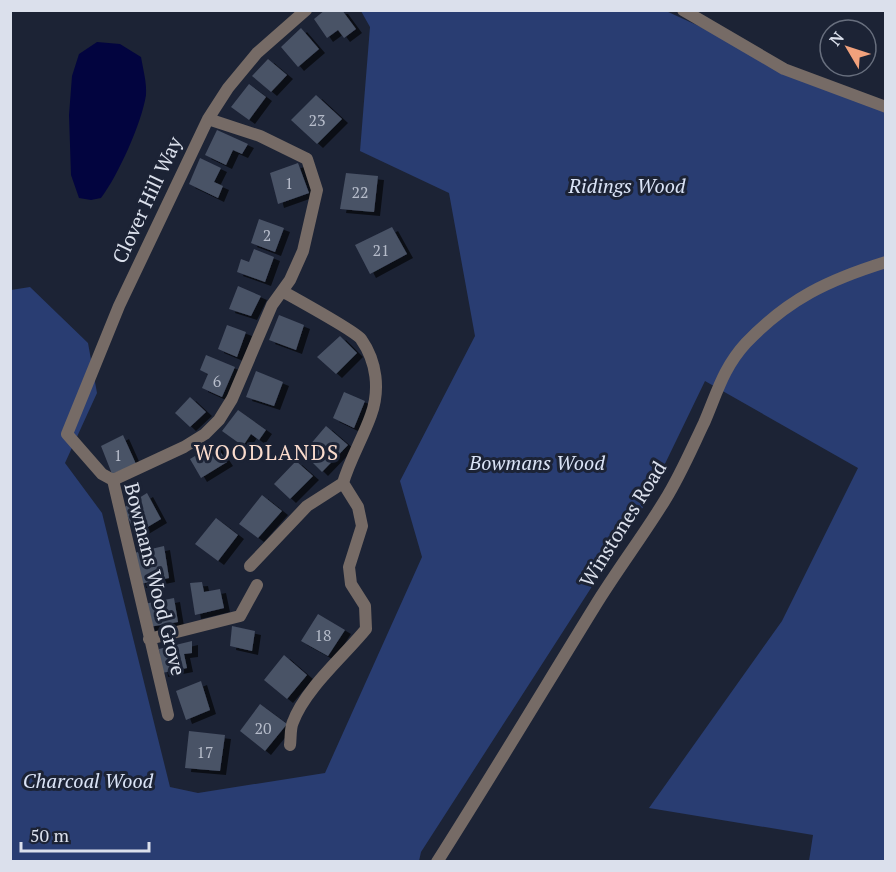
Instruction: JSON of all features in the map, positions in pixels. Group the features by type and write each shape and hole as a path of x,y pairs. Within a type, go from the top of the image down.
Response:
{"street":[{"name":"Clover Hill Way","path":"67,434 119,306 208,119 228,88 257,53 306,10"},
{"path":"683,10 784,69 885,107"},
{"path":"113,480 184,447 205,434 219,420 232,399 272,305 303,251 317,190 315,176 307,159 260,136 208,119"},
{"name":"Winstones Road","path":"436,861 515,740 596,604 666,498 704,422 721,376 744,345 771,318 805,294 837,277 885,262"},
{"path":"250,566 308,506 343,483 349,462 360,444 372,414 378,389 372,364 361,338 282,291"},
{"name":"Bowmans Wood Grove","path":"67,434 102,474 113,480 168,715"},
{"path":"290,745 293,722 319,680 337,664 366,628 365,606 351,584 349,567 362,526 358,507 343,483"},
{"path":"149,639 240,616 257,585"}],"green space":[{"path":"361,11 666,11 885,111 885,861 809,861 813,835 649,808 782,621 858,468 705,381 647,501 421,852 419,861 11,862 11,290 30,287 88,343 97,393 65,463 102,513 170,787 198,793 325,773 422,557 400,481 475,336 449,193 360,151 370,27"}],"shaded area":[{"path":"97,42 120,44 141,57 146,95 122,163 101,198 91,200 79,198 71,175 69,115 72,76 79,54"}],"building":[{"path":"325,10 342,10 356,29 344,38 338,30 327,38 314,19"},
{"path":"301,28 319,49 298,67 281,47"},
{"path":"268,59 287,75 271,92 252,76"},
{"path":"249,84 266,97 249,120 231,107"},
{"path":"316,95 342,119 317,144 291,120"},
{"path":"217,130 248,144 242,154 233,150 226,165 205,155"},
{"path":"200,158 221,168 214,182 223,186 218,198 189,184"},
{"path":"298,163 309,193 278,204 270,173"},
{"path":"346,173 378,176 374,212 340,209"},
{"path":"259,219 284,228 275,252 251,243"},
{"path":"392,227 407,254 370,274 355,245"},
{"path":"254,249 274,257 265,282 237,272 241,259 249,262"},
{"path":"238,286 261,296 251,316 229,309"},
{"path":"279,315 304,325 296,350 269,340"},
{"path":"227,325 246,332 237,357 218,349"},
{"path":"340,336 357,353 336,374 317,357"},
{"path":"206,355 235,367 222,397 202,388 208,374 200,370"},
{"path":"256,371 283,382 274,406 246,397"},
{"path":"344,392 365,401 354,428 333,418"},
{"path":"190,397 206,412 190,427 175,413"},
{"path":"238,410 266,430 259,440 251,434 243,446 222,431"},
{"path":"326,426 348,445 322,472 303,453"},
{"path":"123,435 136,464 112,474 101,446"},
{"path":"215,444 227,462 201,478 190,459"},
{"path":"296,461 313,476 290,499 274,484"},
{"path":"147,493 161,519 136,534 123,508"},
{"path":"262,495 282,511 258,538 239,524"},
{"path":"216,518 238,535 218,561 195,544"},
{"path":"164,546 169,578 140,584 134,553"},
{"path":"202,582 204,592 220,589 224,608 195,615 190,583"},
{"path":"174,598 178,622 149,627 144,604"},
{"path":"318,614 345,630 328,656 301,641"},
{"path":"232,626 255,631 252,651 230,646"},
{"path":"192,641 192,653 184,654 187,668 162,673 159,649"},
{"path":"284,655 307,675 287,699 264,680"},
{"path":"201,681 210,710 186,720 176,691"},
{"path":"260,704 287,724 265,751 240,731"},
{"path":"189,731 225,735 220,771 185,768"}],"district":[{"name":"WOODLANDS","path":"267,453"}],"park label":[{"name":"Ridings Wood","path":"627,186"},
{"name":"Bowmans Wood","path":"537,463"},
{"name":"Charcoal Wood","path":"88,781"}]}
